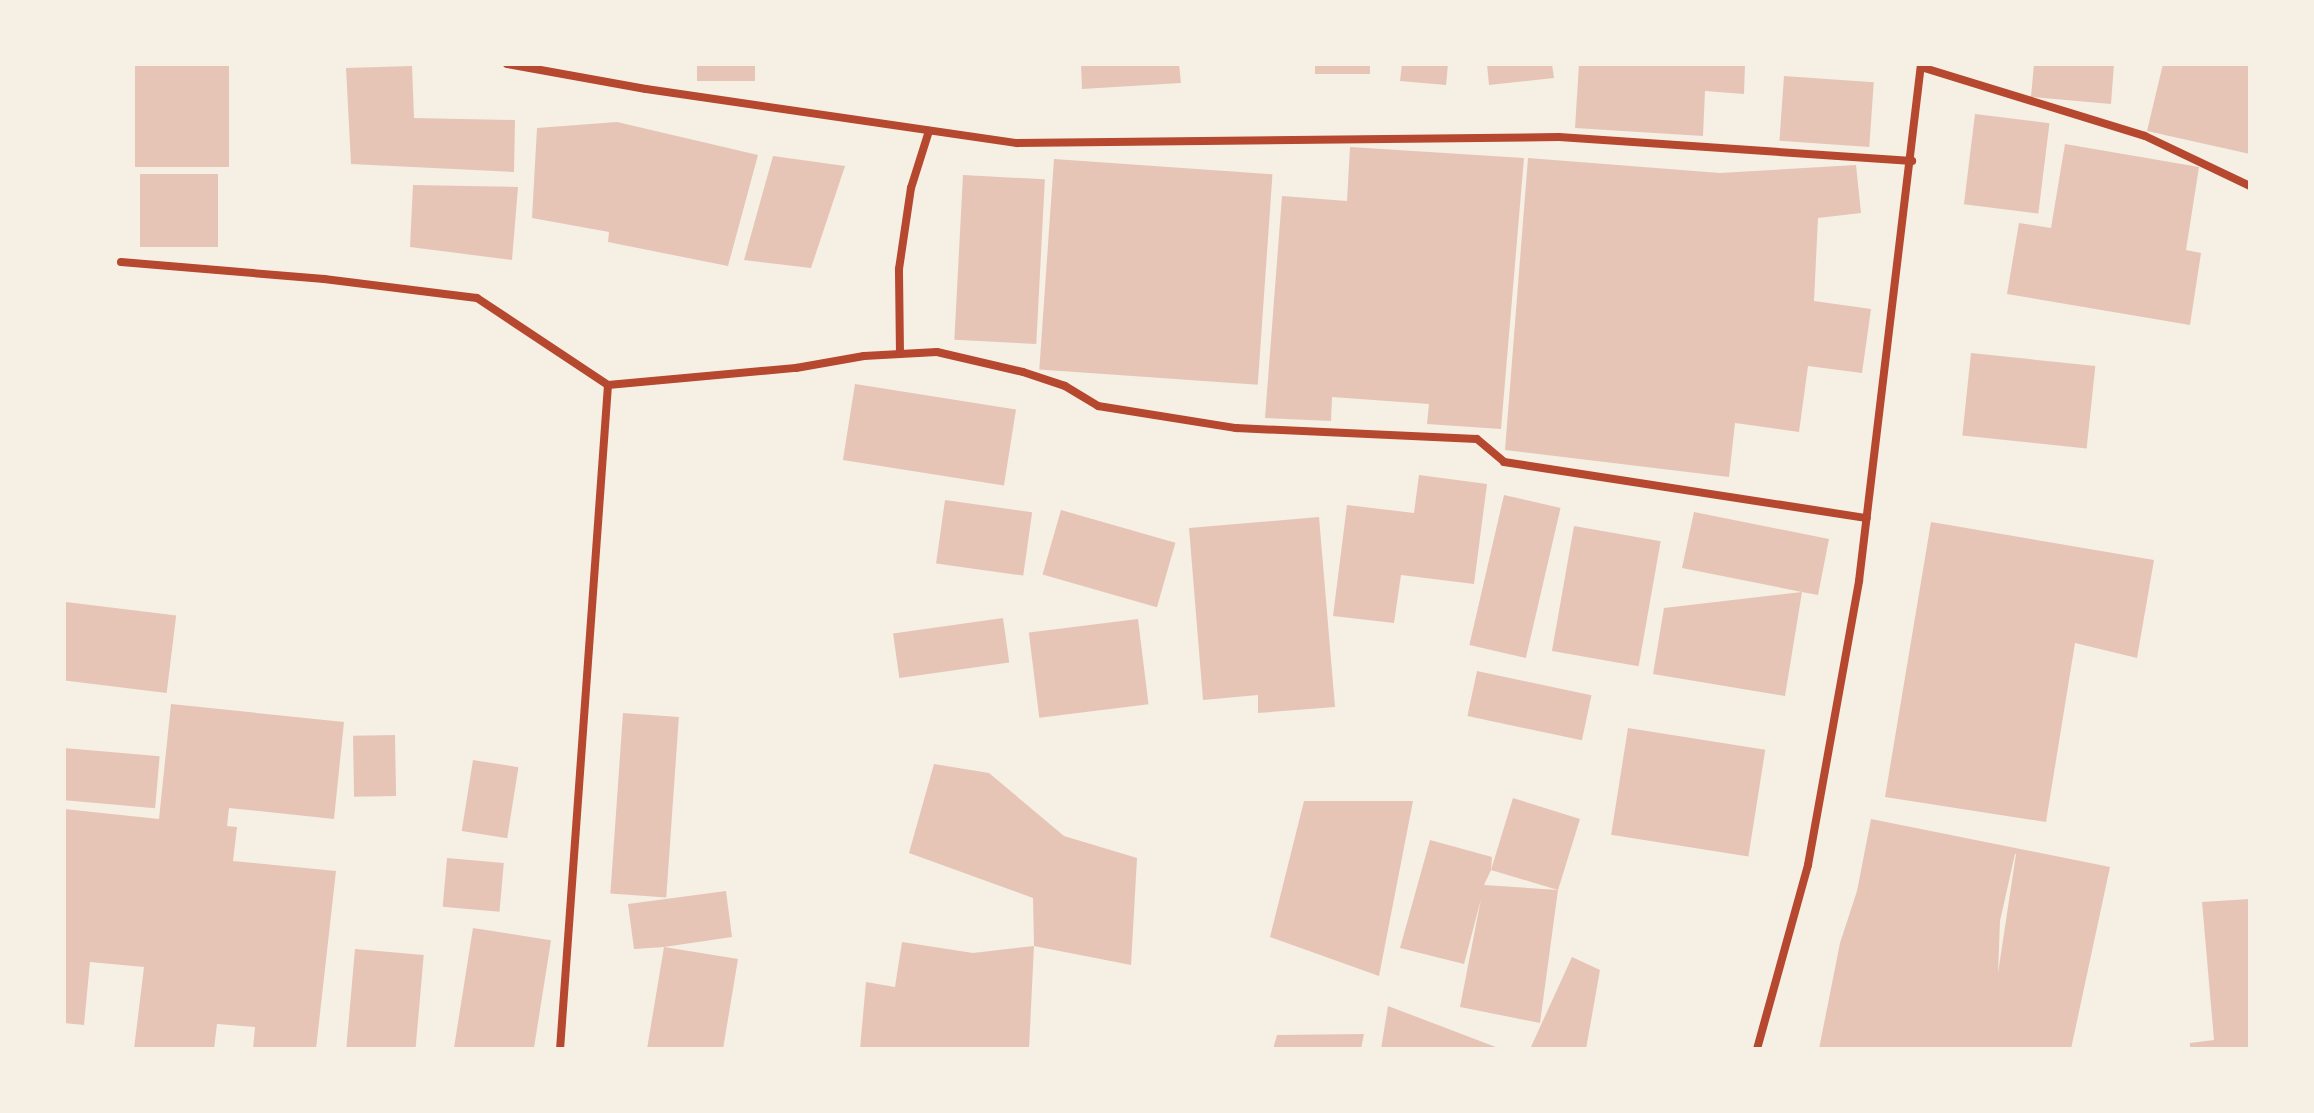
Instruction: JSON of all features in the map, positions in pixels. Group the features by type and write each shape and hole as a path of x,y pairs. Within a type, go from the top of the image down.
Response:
{"street":[{"path":"507,64 646,89 1017,143 1559,137 1912,161"},
{"path":"1757,1049 1808,865 1867,518 1912,161 1921,65 2145,136 2250,186"},
{"path":"900,354 899,269 911,188 929,131"},
{"path":"121,262 324,279 477,298 608,385 796,368 864,356 937,352 1023,372 1065,386 1098,406 1236,428 1477,439 1504,462 1867,518"},
{"path":"560,1049 608,385"}],"building":[{"path":"135,64 229,64 229,167 135,167"},
{"path":"697,64 755,64 755,81 697,81"},
{"path":"1081,64 1179,64 1181,83 1082,89"},
{"path":"1315,64 1370,64 1370,74 1315,74"},
{"path":"1402,64 1448,64 1446,85 1400,81"},
{"path":"1487,64 1552,64 1554,78 1489,85"},
{"path":"1579,64 1745,64 1744,94 1705,91 1703,136 1575,128"},
{"path":"2034,64 2114,64 2111,104 2031,97"},
{"path":"2163,64 2250,65 2250,154 2147,131"},
{"path":"412,66 414,118 515,120 514,172 351,164 346,68"},
{"path":"1784,76 1874,82 1869,147 1779,141"},
{"path":"1975,114 2049,123 2038,213 1964,204"},
{"path":"617,122 758,155 728,266 608,242 609,232 532,218 537,128"},
{"path":"2065,144 2199,167 2186,250 2201,253 2190,325 2007,294 2019,223 2051,228"},
{"path":"1350,147 1524,158 1501,429 1427,424 1429,404 1332,397 1331,421 1265,418 1282,196 1347,201"},
{"path":"773,156 845,166 811,268 744,260"},
{"path":"1528,158 1720,173 1856,165 1861,213 1818,218 1814,301 1871,309 1862,373 1808,366 1799,432 1735,423 1729,477 1505,450"},
{"path":"1054,159 1272,174 1258,385 1039,369"},
{"path":"140,174 218,174 218,247 140,247"},
{"path":"963,175 1045,179 1036,344 954,340"},
{"path":"413,185 518,187 512,260 410,247"},
{"path":"1971,353 2095,366 2087,449 1962,436"},
{"path":"855,384 1016,409 1004,486 843,460"},
{"path":"1419,475 1487,484 1474,584 1401,575 1394,623 1333,616 1347,505 1414,513"},
{"path":"1504,495 1561,508 1526,658 1469,645"},
{"path":"945,500 1032,512 1023,576 936,563"},
{"path":"1061,510 1175,543 1157,607 1043,574"},
{"path":"1694,512 1829,539 1818,595 1682,568"},
{"path":"1319,517 1335,707 1258,713 1258,695 1203,700 1189,528"},
{"path":"1931,522 2154,560 2137,658 2075,643 2046,822 1885,797"},
{"path":"1574,526 1661,541 1639,666 1552,651"},
{"path":"1802,592 1785,696 1653,674 1664,608"},
{"path":"66,602 176,616 167,693 64,680"},
{"path":"1003,618 1009,663 899,678 893,633"},
{"path":"1138,619 1148,704 1039,718 1029,632"},
{"path":"1477,671 1591,695 1582,740 1467,716"},
{"path":"171,704 344,722 334,819 229,808 227,826 237,827 233,861 336,871 316,1049 253,1049 255,1027 217,1024 214,1049 134,1049 144,967 90,962 84,1025 64,1023 64,809 159,819"},
{"path":"623,713 679,717 666,897 610,894"},
{"path":"1628,728 1765,750 1748,856 1611,835"},
{"path":"395,735 396,796 354,797 353,736"},
{"path":"64,748 160,756 155,808 64,800"},
{"path":"473,760 518,767 507,838 462,831"},
{"path":"934,764 989,773 1064,836 1137,858 1131,965 1034,946 1033,898 909,853"},
{"path":"1513,798 1580,819 1558,890 1491,870"},
{"path":"1304,801 1413,801 1379,976 1270,937"},
{"path":"1871,819 2110,867 2071,1049 1819,1049 1840,943 1857,891","holes":["2016,854 1998,973 2000,921"]},
{"path":"1430,840 1492,857 1491,870 1484,885 1558,890 1540,1023 1460,1007 1481,899 1464,964 1400,948"},
{"path":"447,858 504,863 500,912 443,907"},
{"path":"726,891 732,937 634,949 628,904"},
{"path":"2250,899 2250,1049 2190,1049 2190,1043 2214,1040 2202,902"},
{"path":"473,928 551,940 534,1049 454,1049"},
{"path":"902,942 973,953 1034,946 1029,1049 860,1049 866,982 895,987"},
{"path":"664,947 738,959 723,1049 647,1049"},
{"path":"355,949 424,955 416,1049 346,1049"},
{"path":"1572,957 1600,970 1586,1049 1530,1049"},
{"path":"1388,1006 1501,1049 1381,1049"},
{"path":"1364,1034 1361,1049 1273,1049 1277,1035"}]}
